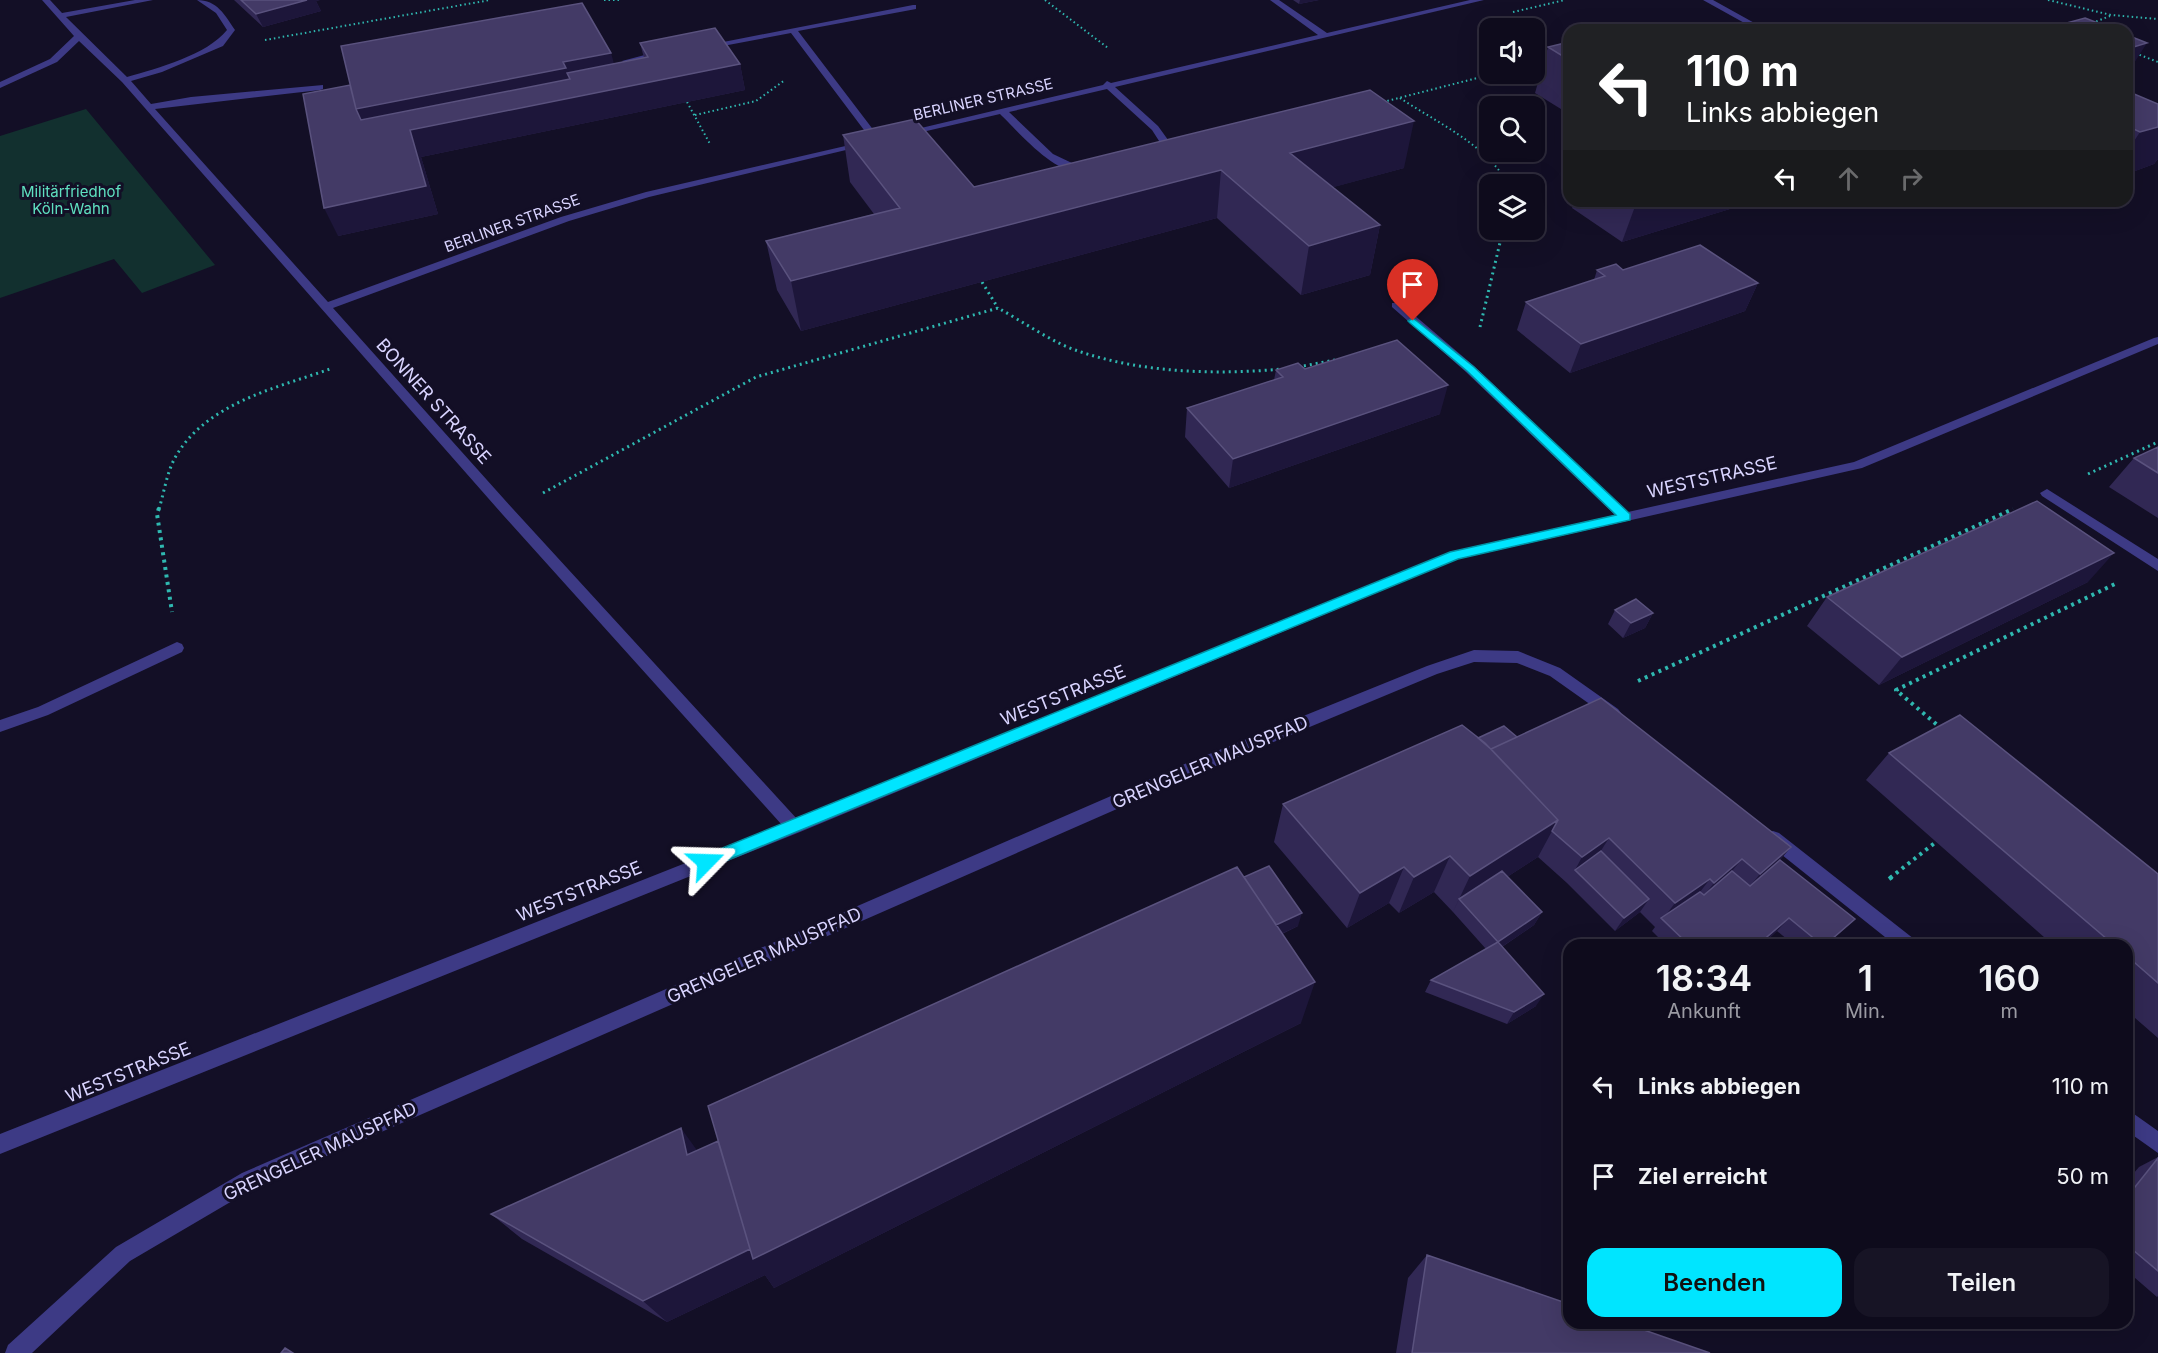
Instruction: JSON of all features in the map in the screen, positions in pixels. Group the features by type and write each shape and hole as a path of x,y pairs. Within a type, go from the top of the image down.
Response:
{"street":[{"name":"BONNER STRASSE","path":"46,0 78,36 150,107 508,512 794,827"},
{"path":"59,16 149,0"},
{"path":"125,80 159,70 220,44 231,30 219,11 201,0"},
{"path":"1274,0 1324,35"},
{"name":"BERLINER STRASSE","path":"898,134 1107,84 1480,0"},
{"path":"1707,0 1752,24"},
{"path":"693,49 913,6"},
{"path":"793,30 876,140"},
{"path":"0,85 49,64 70,49 78,36"},
{"path":"626,61 671,53"},
{"path":"1107,84 1171,144 1146,159"},
{"path":"150,107 177,101 276,94 320,87"},
{"path":"1002,110 1053,159 1079,169 1100,167"},
{"name":"BERLINER STRASSE","path":"328,306 566,219 645,195 887,137"},
{"path":"1065,178 1079,169"},
{"path":"1396,305 1470,369 1625,517"},
{"name":"WESTSTRASSE","path":"0,1144 794,827 1455,555 1857,465 2158,340"},
{"path":"2047,493 2157,565"},
{"path":"0,726 43,711 177,648"},
{"name":"GRENGELER MAUSPFAD","path":"16,1353 123,1254 249,1180 1193,768 1432,670 1474,656 1518,657 1555,672 1624,722"},
{"path":"1764,831 1901,939"},
{"path":"2133,1124 2158,1143"}],"path":[{"path":"205,51 490,0"},
{"path":"604,0 622,0"},
{"path":"1045,0 1052,3 1144,76"},
{"path":"2048,0 2111,15 2158,19"},
{"path":"2092,23 2111,15"},
{"path":"2133,52 2158,62"},
{"path":"1545,60 1557,57"},
{"path":"695,115 756,101 814,59"},
{"path":"1377,103 1479,78"},
{"path":"1399,98 1486,156 1503,174"},
{"path":"687,102 726,174"},
{"path":"1470,369 1501,240"},
{"path":"982,282 998,308 1077,351 1132,365 1184,370 1250,372 1313,365 1346,357"},
{"path":"508,512 756,377 998,308"},
{"path":"177,648 157,514 175,457 195,432 235,403 336,367"},
{"path":"1596,700 2158,441"},
{"path":"2131,454 2139,458"},
{"path":"1946,539 1956,546"},
{"path":"1950,735 1896,690 2157,565"},
{"path":"1845,585 1854,593"},
{"path":"1857,904 1936,842"}],"green space":[{"name":"Militärfriedhof Köln-Wahn","path":"86,109 215,265 142,293 114,259 0,298 0,136"}],"building":[{"path":"241,0 307,0 256,14"},
{"path":"582,3 611,53 563,62 566,68 356,109 341,46"},
{"path":"2085,18 2100,24 2063,24"},
{"path":"715,28 740,64 410,130 426,186 324,208 303,94 350,85 361,120 570,79 567,73 648,57 640,43"},
{"path":"2133,37 2147,43 2133,47"},
{"path":"1563,43 1563,56 1548,47"},
{"path":"1370,90 1414,121 1290,153 1380,225 1309,246 1221,170 791,281 766,241 900,208 843,135 915,119 974,187"},
{"path":"2133,94 2158,104 2158,127 2140,132 2133,129"},
{"path":"1700,245 1758,283 1581,344 1526,302 1605,276 1597,270 1616,264 1623,270"},
{"path":"1397,340 1448,385 1233,459 1187,408 1283,377 1276,370 1298,363 1305,369"},
{"path":"2158,447 2158,473 2134,458"},
{"path":"2037,501 2114,553 1902,657 1827,597"},
{"path":"1636,599 1653,613 1631,623 1615,610"},
{"path":"1601,698 1791,847 1760,874 1742,859 1714,883 1710,879 1675,903 1609,838 1582,857 1552,831 1558,820 1491,749"},
{"path":"1960,715 2158,874 2158,983 2133,961 2133,939 2107,939 1889,753"},
{"path":"1462,725 1485,743 1558,820 1470,876 1450,856 1414,877 1404,867 1360,893 1283,804"},
{"path":"1504,726 1517,737 1491,749 1478,738"},
{"path":"1601,851 1649,899 1624,918 1575,870"},
{"path":"1780,860 1855,919 1832,939 1815,939 1789,918 1764,939 1683,939 1661,918 1700,892 1704,895 1732,871 1750,886"},
{"path":"1269,866 1302,913 1276,925 1244,877"},
{"path":"1237,867 1315,982 753,1259 708,1106"},
{"path":"1502,871 1542,912 1498,942 1459,899"},
{"path":"1498,942 1544,994 1514,1012 1431,980"},
{"path":"681,1128 687,1155 718,1141 750,1249 643,1301 491,1214"},
{"path":"2158,1158 2158,1271 2133,1250 2133,1189"},
{"path":"1427,1255 1563,1302 1563,1329 1641,1329 1710,1353 1412,1353"},
{"path":"285,1348 293,1353 281,1353"}],"route":[{"path":"706,862 1455,555 1625,517 1470,369 1413,321"}]}
